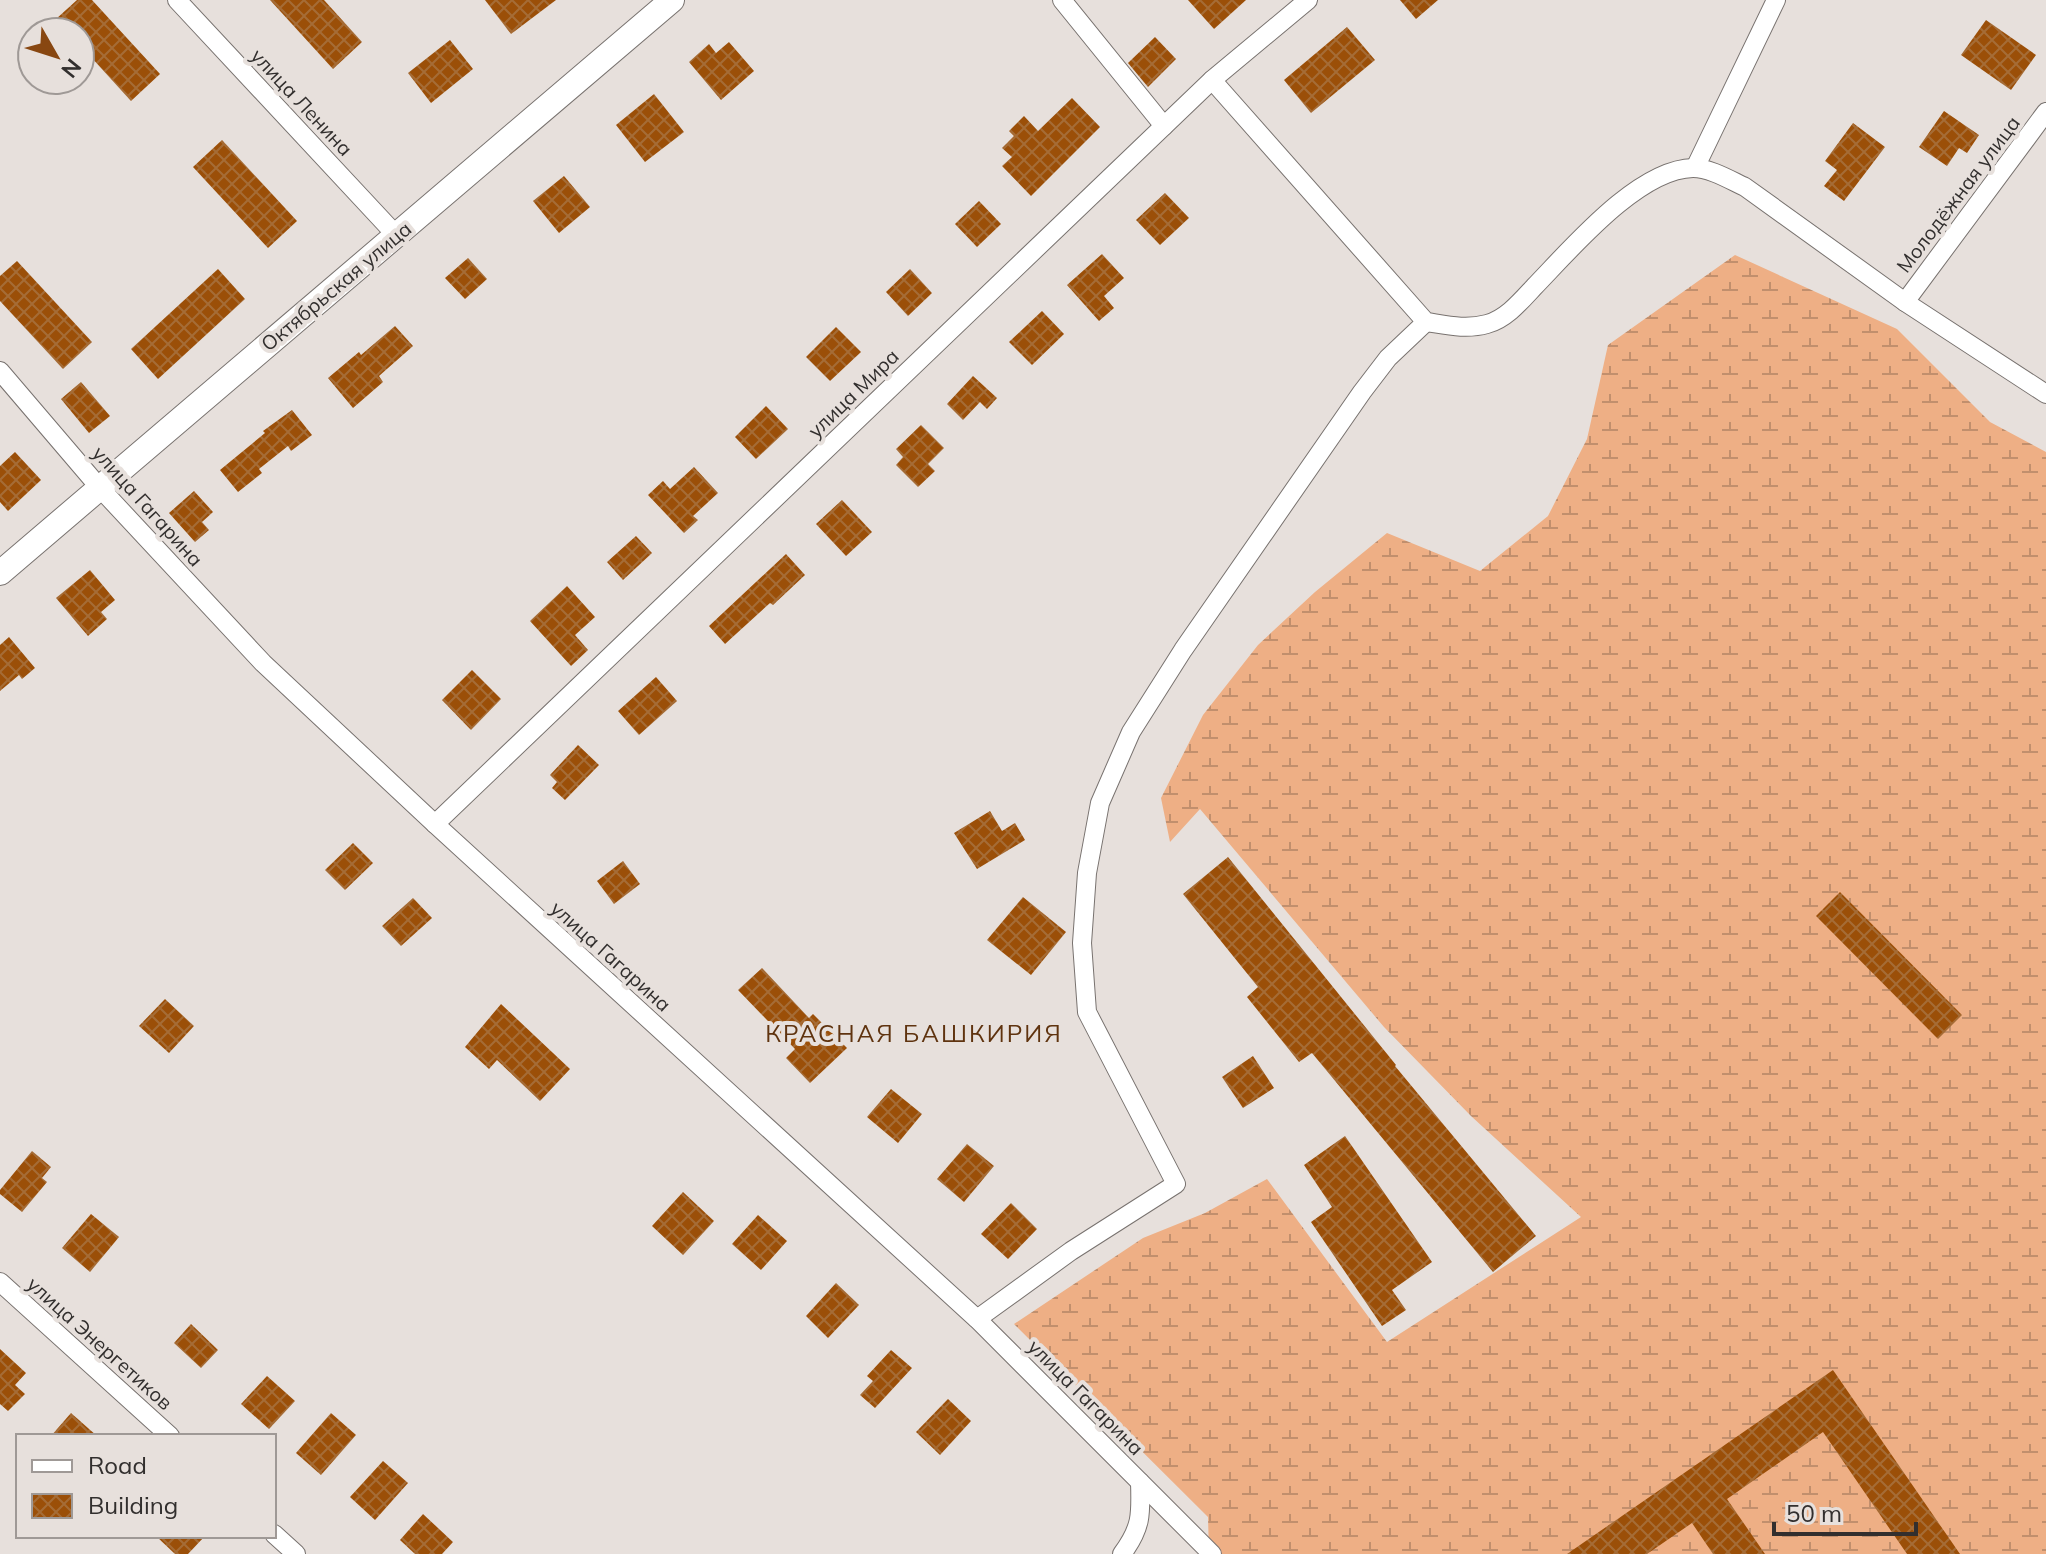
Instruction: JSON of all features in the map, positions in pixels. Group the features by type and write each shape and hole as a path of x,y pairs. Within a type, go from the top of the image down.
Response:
{"street":[{"name":"улица Ленина","path":"177,0 396,235"},
{"name":"Октябрьская улица","path":"0,573 672,0"},
{"path":"1062,0 1164,126"},
{"name":"улица Мира","path":"435,824 1212,80 1308,0"},
{"path":"1695,168 1776,0"},
{"path":"1212,80 1426,322 1465,328 1490,324 1512,310 1598,221 1634,192 1671,172 1695,168 1721,175 1745,187 1905,302 2046,394"},
{"name":"Молодёжная улица","path":"1905,302 2046,112"},
{"path":"977,1319 1071,1251 1176,1184 1087,1012 1082,943 1087,873 1100,803 1131,732 1183,650 1362,392 1388,358 1426,322"},
{"name":"улица Гагарина","path":"0,371 99,487 263,663 977,1319 1212,1554"},
{"name":"улица Энергетиков","path":"0,1282 168,1434"},
{"path":"1122,1554 1131,1543 1141,1517 1140,1482"},
{"path":"276,1536 296,1554"}],"green space":[{"path":"1735,255 1897,329 1990,422 2046,452 2046,1554 1209,1554 1208,1517 1014,1324 1143,1238 1205,1213 1267,1179 1387,1342 1581,1217 1471,1116 1384,1027 1200,809 1170,842 1161,798 1203,715 1258,645 1315,592 1387,533 1480,571 1548,516 1587,439 1608,345"}],"building":[{"path":"77,0 92,0 160,74 131,101 96,63 96,16 59,16"},
{"path":"270,0 324,0 362,42 333,69"},
{"path":"485,0 556,0 511,34"},
{"path":"1188,0 1246,0 1214,29"},
{"path":"1400,0 1438,0 1416,19"},
{"path":"1986,20 2036,55 2011,90 1961,55"},
{"path":"1347,27 1375,60 1311,113 1284,80"},
{"path":"1155,37 1176,59 1148,87 1128,63"},
{"path":"450,40 473,69 431,103 408,73"},
{"path":"729,42 754,71 721,100 689,62 709,44 716,53"},
{"path":"654,94 684,132 645,162 616,125"},
{"path":"1072,98 1100,127 1031,196 1002,166 1012,157 1002,148 1014,136 1009,131 1024,116 1038,131"},
{"path":"1944,111 1979,135 1967,153 1959,148 1947,166 1919,147"},
{"path":"1853,123 1885,147 1844,201 1824,186 1837,170 1825,161"},
{"path":"222,140 297,221 268,248 193,167"},
{"path":"564,176 590,207 559,233 533,201"},
{"path":"1165,193 1189,218 1160,245 1136,220"},
{"path":"979,201 1001,224 977,247 955,224"},
{"path":"1102,254 1124,278 1104,296 1114,308 1099,321 1067,285"},
{"path":"468,258 487,279 465,299 445,278"},
{"path":"17,261 92,342 63,369 0,301 0,276"},
{"path":"218,269 245,299 158,379 131,349"},
{"path":"910,269 932,293 908,316 886,292"},
{"path":"1042,311 1064,334 1032,365 1009,342"},
{"path":"395,326 413,346 379,376 383,382 353,408 328,378"},
{"path":"836,327 861,352 830,381 806,357"},
{"path":"973,376 997,398 987,409 980,402 963,420 947,404"},
{"path":"81,382 110,416 89,433 61,399"},
{"path":"766,406 788,429 756,459 735,437"},
{"path":"292,410 312,435 291,451 288,446 259,469 262,473 238,492 220,470 265,433 263,431"},
{"path":"921,425 944,448 928,464 935,471 918,487 896,465 903,457 896,449"},
{"path":"15,452 41,480 8,511 0,502 0,466"},
{"path":"694,467 718,493 693,516 698,520 684,533 648,495 663,481 670,489"},
{"path":"194,491 213,512 202,522 209,530 195,542 169,513"},
{"path":"842,500 872,532 846,556 816,524"},
{"path":"636,536 652,553 623,580 607,562"},
{"path":"786,554 805,575 725,644 709,626"},
{"path":"90,570 115,600 101,612 107,619 88,636 56,598"},
{"path":"567,586 595,617 575,635 588,650 571,666 530,621"},
{"path":"9,637 35,668 22,679 19,675 0,691 0,645"},
{"path":"472,670 501,699 471,730 442,700"},
{"path":"656,677 677,701 639,735 618,711"},
{"path":"578,745 599,765 565,800 552,788 557,782 550,775"},
{"path":"990,811 1002,831 1015,823 1025,840 977,869 954,833"},
{"path":"353,843 373,863 345,890 325,870"},
{"path":"1228,857 1536,1236 1493,1272 1312,1053 1299,1062 1247,997 1258,987 1183,894"},
{"path":"623,861 640,884 614,904 597,881"},
{"path":"1840,892 1962,1015 1938,1039 1816,916"},
{"path":"1023,897 1066,932 1031,975 987,940"},
{"path":"413,898 432,918 401,946 382,926"},
{"path":"762,968 809,1018 813,1014 847,1048 810,1083 786,1058 795,1049 738,990"},
{"path":"165,999 194,1026 169,1053 139,1026"},
{"path":"501,1004 570,1069 540,1101 497,1060 489,1069 465,1047"},
{"path":"1253,1056 1274,1088 1243,1108 1222,1077"},
{"path":"891,1089 922,1114 898,1143 867,1117"},
{"path":"1345,1136 1432,1262 1392,1290 1406,1310 1382,1326 1311,1222 1332,1207 1304,1165"},
{"path":"967,1144 994,1166 964,1202 937,1179"},
{"path":"32,1151 51,1167 42,1178 47,1182 22,1212 0,1194 0,1190"},
{"path":"683,1192 714,1221 683,1255 652,1226"},
{"path":"1011,1203 1037,1229 1008,1259 981,1234"},
{"path":"91,1214 119,1237 90,1272 62,1248"},
{"path":"758,1215 787,1241 761,1270 732,1244"},
{"path":"836,1283 859,1305 828,1338 806,1316"},
{"path":"191,1324 218,1350 201,1368 174,1343"},
{"path":"0,1349 26,1373 15,1385 25,1394 8,1411 0,1404"},
{"path":"891,1350 912,1368 875,1408 860,1395 873,1381 867,1376"},
{"path":"1833,1370 1960,1554 1907,1554 1823,1432 1727,1499 1765,1554 1713,1554 1692,1523 1647,1554 1567,1554"},
{"path":"267,1376 295,1401 269,1429 241,1404"},
{"path":"948,1399 971,1421 940,1455 916,1432"},
{"path":"71,1413 95,1434 53,1434"},
{"path":"331,1413 356,1435 321,1475 296,1453"},
{"path":"383,1461 408,1483 375,1520 350,1497"},
{"path":"423,1514 453,1542 442,1554 415,1554 400,1540"},
{"path":"158,1538 203,1538 188,1554 175,1554"}],"district":[{"name":"КРАСНАЯ БАШКИРИЯ","path":"914,1033"}]}
